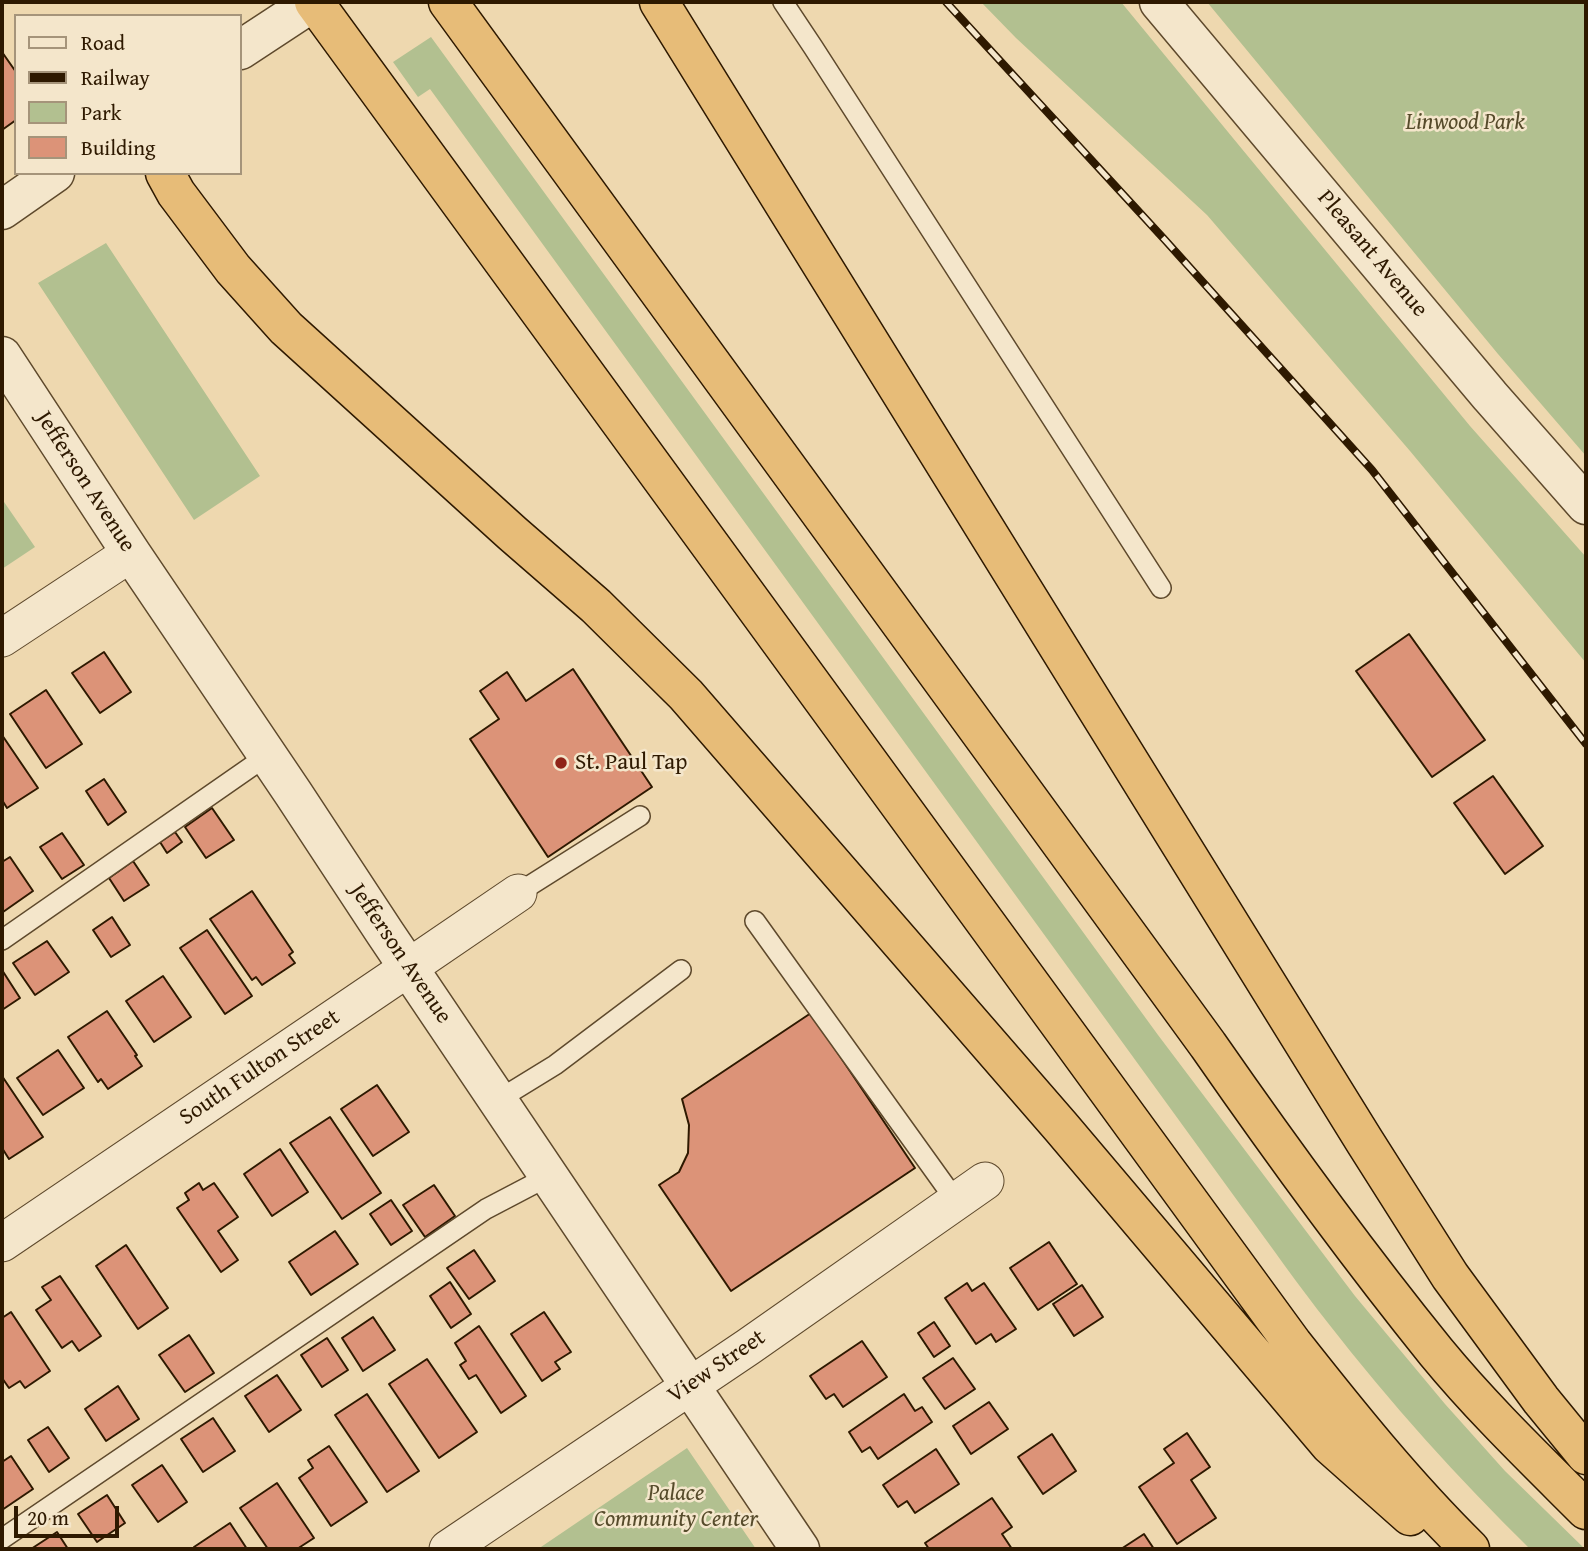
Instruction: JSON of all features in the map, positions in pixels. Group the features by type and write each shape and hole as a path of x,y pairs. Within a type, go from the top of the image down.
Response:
{"highway":[{"path":"314,2 1293,1344 1359,1427 1441,1521 1470,1549"},
{"path":"659,2 1379,1165 1450,1276 1541,1400 1586,1455"},
{"path":"456,12 1296,1171 1438,1353 1520,1445 1586,1510"},
{"path":"166,175 176,193 233,269 286,328 596,606 686,695 1061,1127 1330,1445 1447,1549"}],"street":[{"path":"242,49 314,2"},
{"name":"Pleasant Avenue","path":"1159,2 1481,385 1586,505"},
{"path":"2,210 52,175"},
{"name":"Jefferson Avenue","path":"2,356 408,968 800,1549"},
{"path":"2,638 131,553"},
{"name":"South Fulton Street","path":"2,1243 518,892"},
{"name":"View Street","path":"448,1549 748,1347 970,1191"}],"lane":[{"path":"783,2 1161,588"},
{"path":"2,940 268,755"},
{"path":"518,892 639,816"},
{"path":"755,921 970,1191"},
{"path":"498,1100 555,1065 681,970"},
{"path":"2,1539 486,1209 549,1176"}],"green space":[{"path":"981,2 1121,2 1470,426 1586,557 1586,663 1410,451 1207,215 1016,38"},
{"name":"Linwood Park","path":"1207,2 1586,2 1586,456 1498,354"},
{"path":"431,37 1158,1035 1355,1296 1505,1471 1585,1549 1530,1549 1425,1439 1317,1309 430,89 418,97 393,62"},
{"path":"106,243 260,476 194,520 38,283"},
{"path":"2,499 35,547 2,569"},
{"name":"Palace Community Center","path":"687,1448 756,1549 538,1549"}],"building":[{"path":"2,52 14,69 14,121 2,130"},
{"path":"1409,634 1485,740 1432,777 1356,671"},
{"path":"104,652 131,692 100,713 72,673"},
{"name":"St. Paul Tap","path":"573,669 652,787 548,857 470,739 499,719 480,691 507,672 526,701"},
{"path":"46,690 82,744 46,768 10,714"},
{"path":"2,735 38,788 7,808 2,800"},
{"path":"1493,776 1543,846 1505,874 1454,803"},
{"path":"104,779 126,812 108,825 86,791"},
{"path":"212,808 234,840 206,858 185,827"},
{"path":"175,832 182,842 167,853 160,842"},
{"path":"62,833 84,865 62,879 40,847"},
{"path":"10,857 33,891 3,912 2,862"},
{"path":"133,861 149,885 124,901 109,878"},
{"path":"252,891 293,952 289,955 295,963 262,985 256,977 252,980 210,919"},
{"path":"112,917 130,945 111,957 93,930"},
{"path":"207,930 252,996 225,1014 180,948"},
{"path":"47,941 69,972 35,995 13,963"},
{"path":"2,970 20,998 2,1010"},
{"path":"163,976 191,1017 154,1042 126,1001"},
{"path":"107,1011 142,1066 108,1089 101,1079 98,1082 68,1037"},
{"path":"811,1013 915,1168 731,1291 659,1185 679,1172 688,1153 689,1125 682,1099"},
{"path":"58,1050 84,1088 43,1115 17,1078"},
{"path":"2,1076 43,1137 9,1159 2,1148"},
{"path":"377,1085 409,1132 373,1156 341,1109"},
{"path":"330,1117 381,1193 342,1219 290,1143"},
{"path":"280,1149 308,1192 272,1216 244,1174"},
{"path":"199,1183 203,1190 214,1183 238,1217 218,1231 238,1260 221,1272 177,1208 189,1200 185,1193"},
{"path":"434,1185 455,1216 425,1237 403,1205"},
{"path":"391,1200 412,1231 391,1245 370,1214"},
{"path":"335,1231 358,1264 311,1295 289,1262"},
{"path":"1049,1242 1077,1284 1038,1310 1010,1268"},
{"path":"126,1245 168,1308 138,1329 96,1266"},
{"path":"474,1250 495,1281 469,1299 447,1268"},
{"path":"60,1276 101,1336 79,1351 72,1341 62,1348 36,1310 51,1300 42,1287"},
{"path":"450,1282 471,1314 451,1328 430,1296"},
{"path":"967,1283 972,1291 984,1283 1016,1329 996,1342 991,1334 976,1344 945,1298"},
{"path":"1082,1285 1103,1317 1074,1336 1053,1304"},
{"path":"11,1312 50,1371 25,1388 20,1381 9,1388 2,1378 2,1318"},
{"path":"544,1312 571,1352 555,1362 560,1369 542,1381 511,1334"},
{"path":"373,1317 395,1350 363,1371 342,1338"},
{"path":"934,1322 950,1346 934,1357 918,1333"},
{"path":"479,1326 526,1396 501,1413 476,1375 469,1379 460,1365 466,1361 455,1343"},
{"path":"189,1335 214,1373 185,1392 159,1355"},
{"path":"327,1338 348,1370 322,1387 301,1355"},
{"path":"862,1341 887,1377 843,1407 834,1394 826,1399 810,1376"},
{"path":"953,1358 975,1389 945,1409 923,1378"},
{"path":"427,1359 477,1432 439,1458 389,1384"},
{"path":"277,1375 301,1410 269,1432 245,1396"},
{"path":"118,1386 139,1419 106,1441 85,1409"},
{"path":"367,1394 419,1471 387,1492 335,1415"},
{"path":"904,1394 915,1411 922,1407 932,1422 878,1459 870,1447 862,1452 849,1432"},
{"path":"989,1402 1008,1429 971,1454 953,1426"},
{"path":"213,1418 235,1451 203,1472 181,1439"},
{"path":"48,1427 69,1458 49,1472 28,1440"},
{"path":"1187,1433 1210,1467 1191,1480 1216,1518 1177,1544 1139,1487 1174,1463 1164,1449"},
{"path":"1052,1434 1076,1471 1043,1494 1018,1457"},
{"path":"329,1446 367,1502 331,1526 299,1478 313,1468 308,1460"},
{"path":"936,1449 959,1484 915,1513 907,1501 898,1507 883,1485"},
{"path":"11,1456 33,1489 2,1510 2,1462"},
{"path":"162,1465 187,1502 158,1522 132,1485"},
{"path":"277,1483 314,1538 297,1549 268,1549 240,1508"},
{"path":"107,1495 125,1523 97,1542 78,1514"},
{"path":"992,1498 1012,1527 1002,1534 1012,1549 929,1549 925,1543"},
{"path":"230,1523 247,1549 195,1549 194,1547"},
{"path":"57,1532 68,1549 31,1549"},
{"path":"1144,1534 1154,1549 1121,1549"}],"railway":[{"path":"946,2 1372,470 1586,744"}],"place":[{"name":"St. Paul Tap","path":"561,763"}]}
